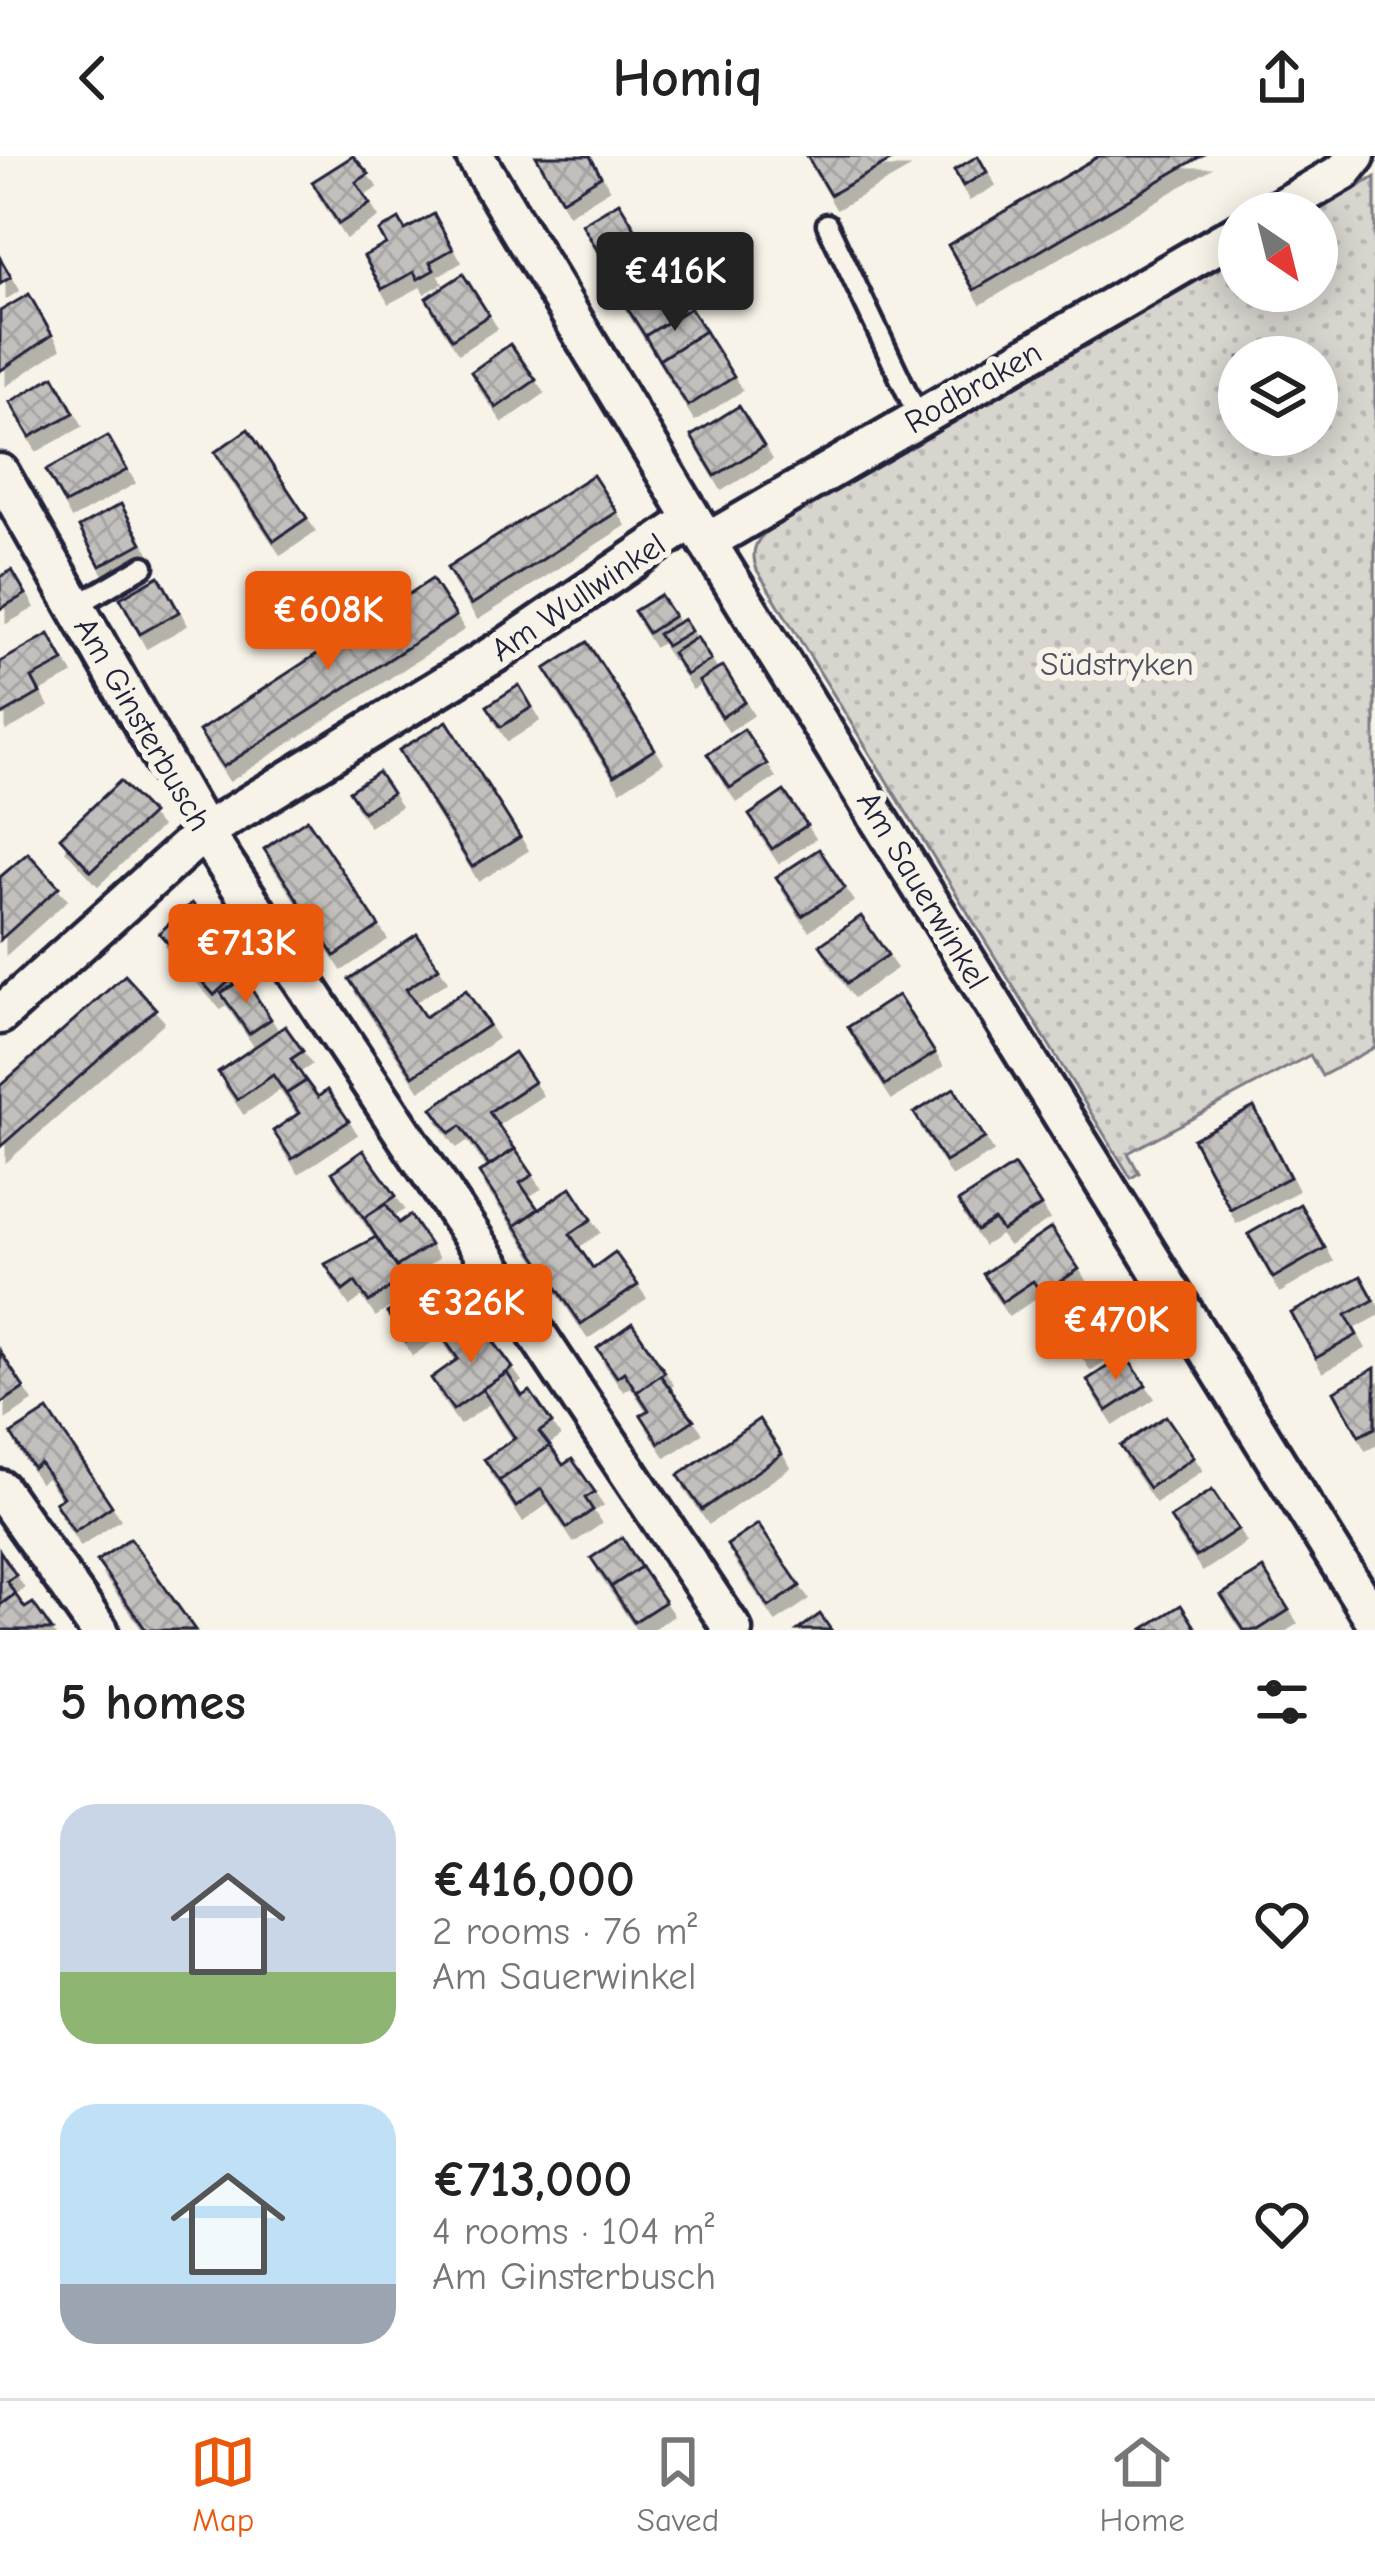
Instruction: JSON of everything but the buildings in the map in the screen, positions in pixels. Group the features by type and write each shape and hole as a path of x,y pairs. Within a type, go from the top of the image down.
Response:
{"street":[{"name":"Am Sauerwinkel","path":"475,156 1369,1622"},
{"path":"1308,192 1344,171 1356,156"},
{"name":"Rodbraken","path":"700,530 920,418 1218,244"},
{"name":"Am Ginsterbusch","path":"0,473 204,832 733,1630"},
{"name":"Am Wullwinkel","path":"0,1015 204,832 700,530"},
{"path":"0,1490 99,1630"}],"lane":[{"path":"827,224 920,418"},
{"path":"76,606 144,566"}],"green space":[{"name":"Südstryken","path":"1375,177 1375,1047 1322,1076 1310,1055 1128,1153 1139,1173 1131,1178 757,570 754,550 775,526 1218,268 1218,312 1338,312 1338,198"}]}
